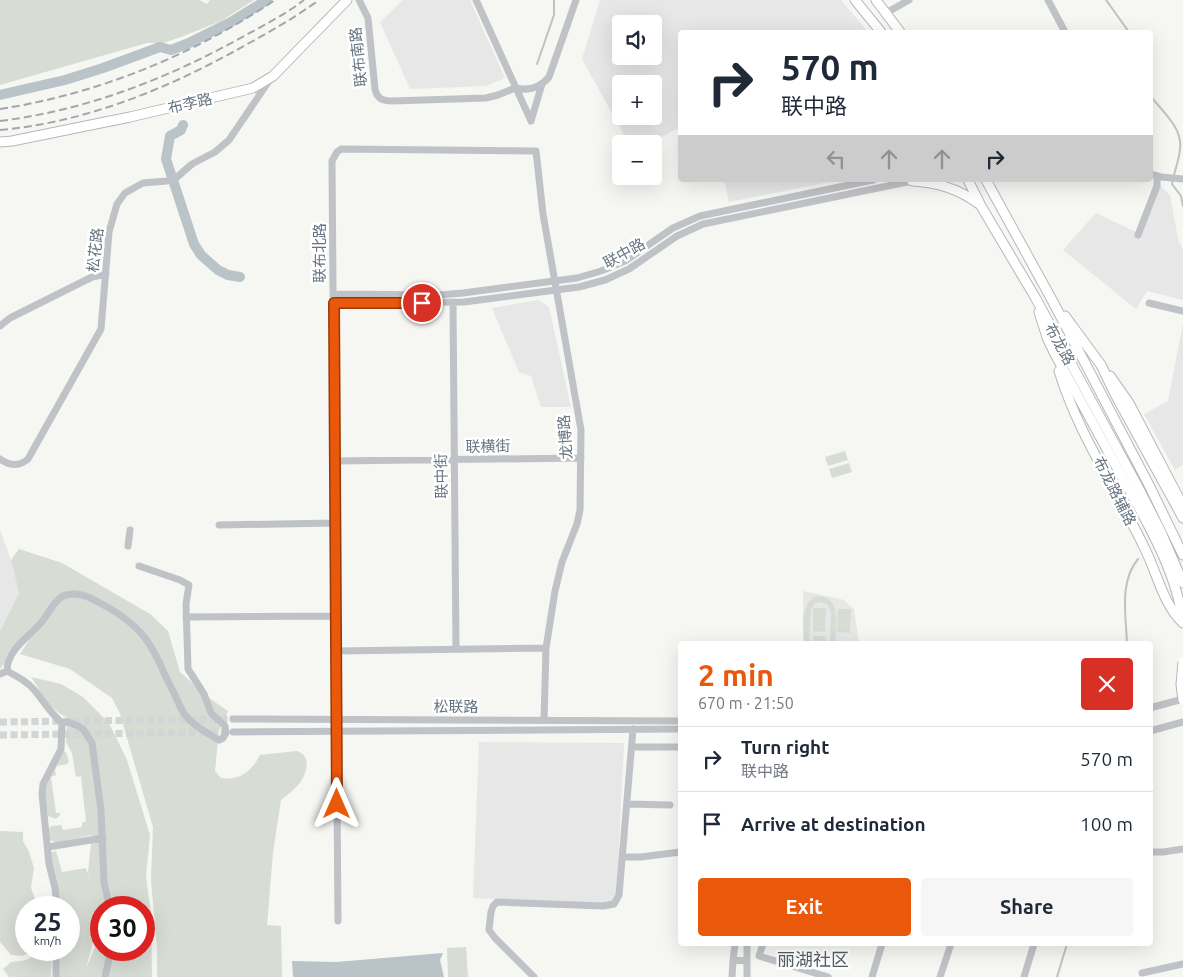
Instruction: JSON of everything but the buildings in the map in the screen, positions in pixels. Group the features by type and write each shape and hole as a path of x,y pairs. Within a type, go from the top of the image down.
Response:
{"main road":[{"name":"布李路","path":"0,142 130,117 253,88 273,76 347,0"},
{"path":"855,0 878,30"},
{"path":"876,0 899,30"},
{"path":"922,182 948,187 965,195 981,206"},
{"name":"布龙路","path":"969,182 1150,509 1183,583"},
{"name":"布龙路","path":"987,182 1052,300 1159,504 1183,555"},
{"path":"1034,297 1046,335 1055,354 1133,497 1172,578 1183,623"},
{"path":"1052,300 1121,390 1183,506"},
{"name":"布龙路辅路","path":"1055,354 1069,400 1145,549 1169,604 1183,623"},
{"path":"1101,365 1183,518"},
{"path":"1183,662 1181,684 1183,700"}],"street":[{"name":"联布南路","path":"359,0 368,18 376,95 381,99 392,101 486,98 515,88"},
{"path":"476,0 515,88 532,121 542,84 551,72 576,0"},
{"path":"886,13 909,0"},
{"path":"1048,0 1064,30"},
{"name":"松花路","path":"0,459 13,465 18,465 28,459 101,329 109,232 117,204 126,194 143,183 176,178 192,164 215,152 229,140 273,76"},
{"path":"515,88 529,89 542,84"},
{"name":"龙博路","path":"346,148 536,151 540,195 581,430 579,516 557,581 546,648 544,720"},
{"name":"联布北路","path":"338,921 332,161 337,152 346,148"},
{"path":"1138,235 1157,186 1156,176 1183,179"},
{"name":"联中路","path":"334,294 455,294 583,277 613,266 636,254 673,228 700,216 863,182"},
{"name":"联中路","path":"334,303 453,303 488,300 585,285 617,274 641,262 677,236 703,224 909,182"},
{"path":"0,326 10,318 92,277 106,274"},
{"name":"联中街","path":"453,303 456,649"},
{"path":"1149,303 1183,311"},
{"name":"联横街","path":"335,461 581,458"},
{"path":"219,525 335,523"},
{"path":"128,546 130,530"},
{"path":"107,896 104,883 103,838 92,743 83,729 68,722 62,723 53,716 25,680 4,672 8,660 40,624 58,599 64,595 82,595 95,600 120,615 140,631 151,646 184,714 193,724 219,740 223,738 226,733 225,726 211,713 204,694 188,669 186,604 189,588 187,582 139,566"},
{"path":"186,617 336,616"},
{"path":"336,651 546,648"},
{"path":"1153,707 1183,700"},
{"name":"松联路","path":"233,719 678,721"},
{"path":"1153,730 1183,722"},
{"path":"56,896 49,864 42,789 60,749 62,723"},
{"path":"534,977 489,930 493,906 497,902 603,906 614,904 619,895 633,729"},
{"name":"松联路","path":"233,732 678,729"},
{"path":"632,747 678,747"},
{"path":"627,804 670,805"},
{"path":"48,847 103,838"},
{"path":"1153,852 1183,848"},
{"path":"622,857 641,858 678,852"},
{"path":"732,977 735,946"},
{"path":"747,946 748,977"},
{"path":"762,946 759,956 828,977"},
{"path":"872,977 881,946"},
{"path":"940,977 950,946"},
{"path":"1024,977 1033,946"},
{"path":"733,960 747,961"},
{"path":"56,961 56,977"},
{"path":"105,977 109,961"},
{"path":"1142,973 1183,964"}],"shaded area":[{"path":"0,0 199,0 207,4 210,0 254,0 221,21 181,37 163,43 147,43 0,85"},
{"path":"403,0 470,0 505,78 486,86 410,89 380,22"},
{"path":"600,0 841,0 866,30 678,30 678,128 662,137 662,135 624,135 618,125 662,125 662,75 612,75 612,113 582,59"},
{"path":"1155,181 1170,195 1178,239 1183,249 1183,300 1147,291 1136,309 1063,250 1096,213 1136,232"},
{"path":"724,182 829,182 729,202"},
{"path":"538,300 549,307 571,407 541,407 531,376 519,372 492,308"},
{"path":"1183,323 1183,465 1175,470 1144,414 1168,401"},
{"path":"845,451 848,460 828,466 825,457"},
{"path":"849,463 852,472 832,478 829,469"},
{"path":"0,530 11,560 19,593 0,631"},
{"path":"19,549 62,563 150,614 168,631 180,672 209,698 228,711 219,730 215,771 221,778 234,778 245,774 260,755 297,751 305,757 307,766 302,780 281,800 273,852 267,925 281,926 282,977 157,977 155,896 152,896 151,880 153,827 120,714 112,698 70,669 20,654 35,631 32,628 0,669 0,631 19,593 11,560"},
{"path":"803,591 844,600 854,609 859,641 803,641"},
{"path":"818,596 826,598 834,607 836,614 835,641 830,641 831,612 827,604 819,602 814,604 811,609 809,641 804,641 803,623 805,610 812,599"},
{"path":"813,608 826,608 825,632 813,631"},
{"path":"838,609 851,609 850,633 837,632"},
{"path":"813,636 826,636 825,641 813,641"},
{"path":"31,677 61,684 83,697 109,723 127,760 150,835 146,876 149,896 90,896 90,953 86,968 90,959 90,961 152,961 152,977 56,977 57,961 80,961 80,896 56,896 50,853 56,851 62,872 86,868 91,882 88,872 92,835 57,843 50,840 48,830 51,826 61,825 63,830 82,827 82,823 86,821 81,776 76,777 72,753 66,742 67,717 56,710"},
{"path":"479,742 624,743 616,904 473,898"},
{"path":"62,751 66,752 69,761 67,764 57,766 55,770 56,775 51,777 56,813 60,813 56,819 48,816 44,793 45,784"},
{"path":"0,831 23,832 23,841 34,868 31,888 34,896 15,896 15,955 11,955 0,942"},
{"path":"466,947 468,977 448,977 447,948"},
{"path":"443,953 440,960 444,977 293,977 292,961 336,962"},
{"path":"52,961 51,977 9,977 3,969 11,962"}],"waterway":[{"path":"0,95 65,80 160,47 171,50 231,22 267,0"},
{"path":"537,64 554,15 554,0"},
{"path":"1106,0 1128,30"},
{"path":"1153,99 1175,126 1180,141 1179,158 1172,184 1181,196 1183,206"},
{"path":"183,125 181,130 170,136 166,159 194,244 201,255 218,270 228,275 240,277"},
{"path":"1127,641 1126,588 1132,568 1138,559"},
{"path":"1057,977 1066,946"}],"tunnel":[{"path":"0,722 233,719"},
{"path":"0,735 230,732"}],"railway":[{"path":"0,109 73,93 144,70 211,38 275,0"},
{"path":"0,121 65,109 127,90 158,78 217,51 276,19 304,0"},
{"path":"0,130 66,119 130,100 222,58 294,17 319,0"}],"district":[{"name":"丽湖社区","path":"813,959"}],"route":[{"path":"337,804 334,303 422,303"}]}
